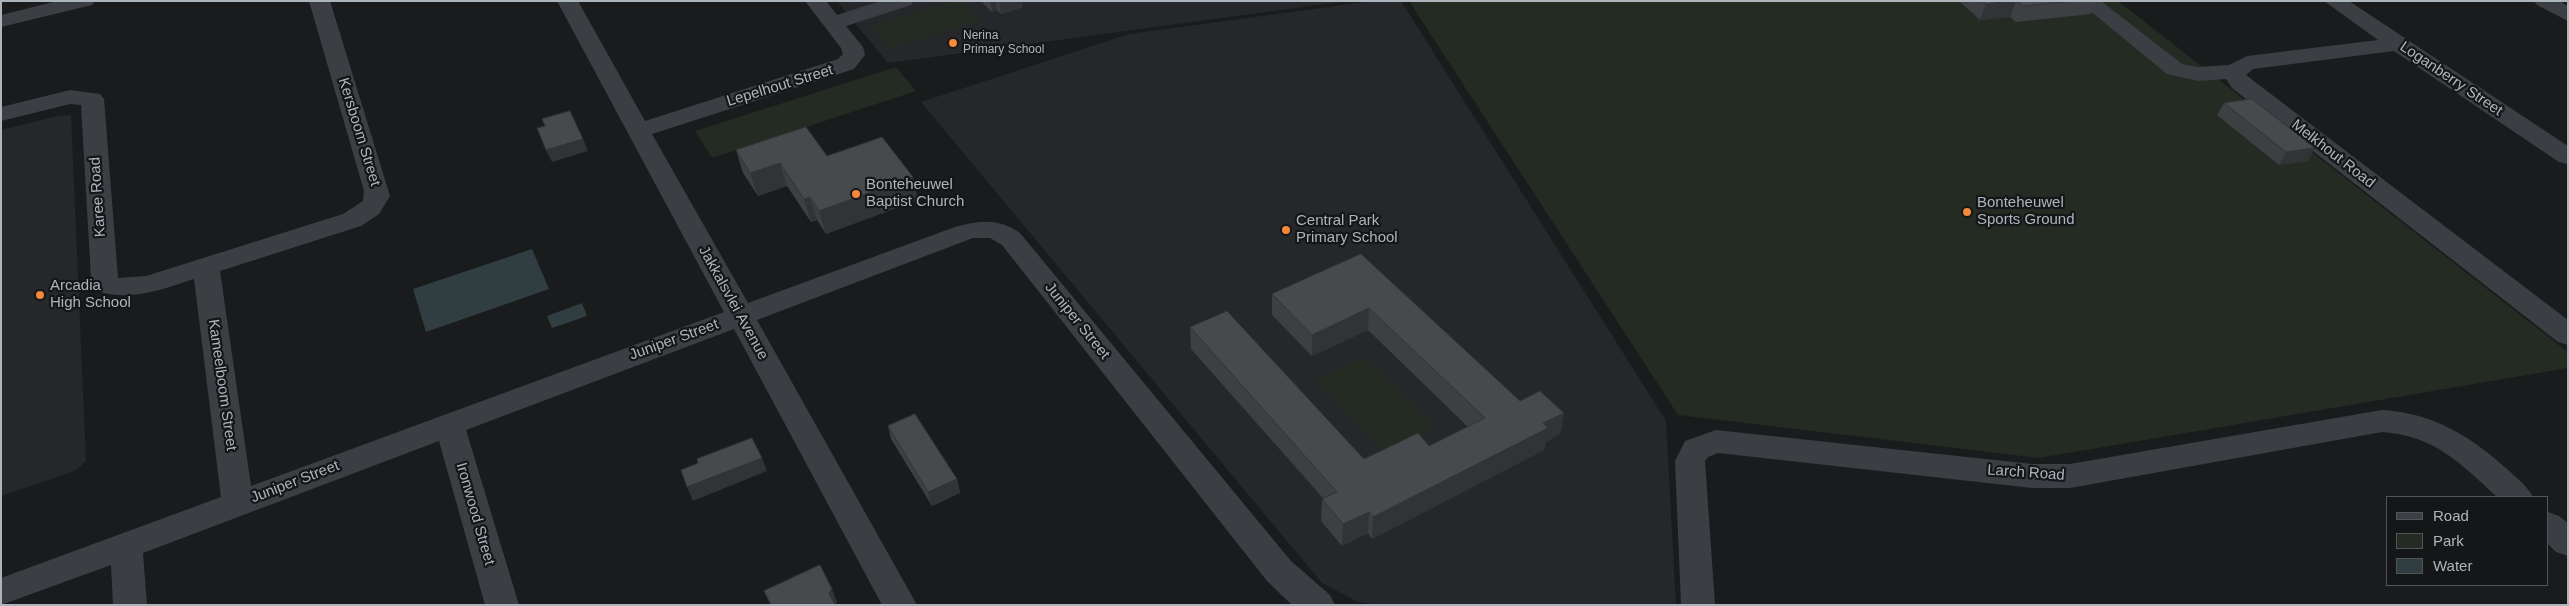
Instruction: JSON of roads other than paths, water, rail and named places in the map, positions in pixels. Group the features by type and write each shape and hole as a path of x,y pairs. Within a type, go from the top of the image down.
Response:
{"street":[{"path":"1,21 85,1"},
{"name":"Kersboom Street","path":"206,266 352,220 371,208 376,202 377,191 319,1"},
{"name":"Jakkalsvlei Avenue","path":"567,1 900,605"},
{"name":"Lepelhout Street","path":"638,131 839,68 851,60 854,51 814,1"},
{"path":"832,23 904,1"},
{"path":"2088,1 2175,69 2198,74 2236,71 2246,63 2398,44"},
{"name":"Loganberry Street","path":"2334,1 2568,157"},
{"path":"2544,1 2568,15"},
{"name":"Melkhout Road","path":"2236,71 2240,83 2568,335"},
{"name":"Karee Road","path":"1,114 70,97 92,99 104,278 110,286 137,287 206,266"},
{"name":"Juniper Street","path":"1,592 740,315 966,232 983,229 1001,232 1011,239 1279,571 1305,596 1318,605"},
{"name":"Kameelboom Street","path":"206,266 238,503"},
{"name":"Larch Road","path":"1698,605 1690,460 1696,449 1716,441 2032,476 2070,476 2382,421 2398,421 2415,423 2441,434 2470,456 2516,496"},
{"name":"Ironwood Street","path":"449,424 502,605"},
{"path":"2549,526 2568,542"},
{"path":"126,545 130,605"}],"water":[{"path":"532,249 549,289 426,332 413,289"},
{"path":"582,303 587,316 552,328 547,316"}],"place":[{"name":"Nerina Primary School","path":"953,43"},
{"name":"Bonteheuwel Baptist Church","path":"856,194"},
{"name":"Bonteheuwel Sports Ground","path":"1967,212"},
{"name":"Central Park Primary School","path":"1286,230"},
{"name":"Arcadia High School","path":"40,295"}]}
